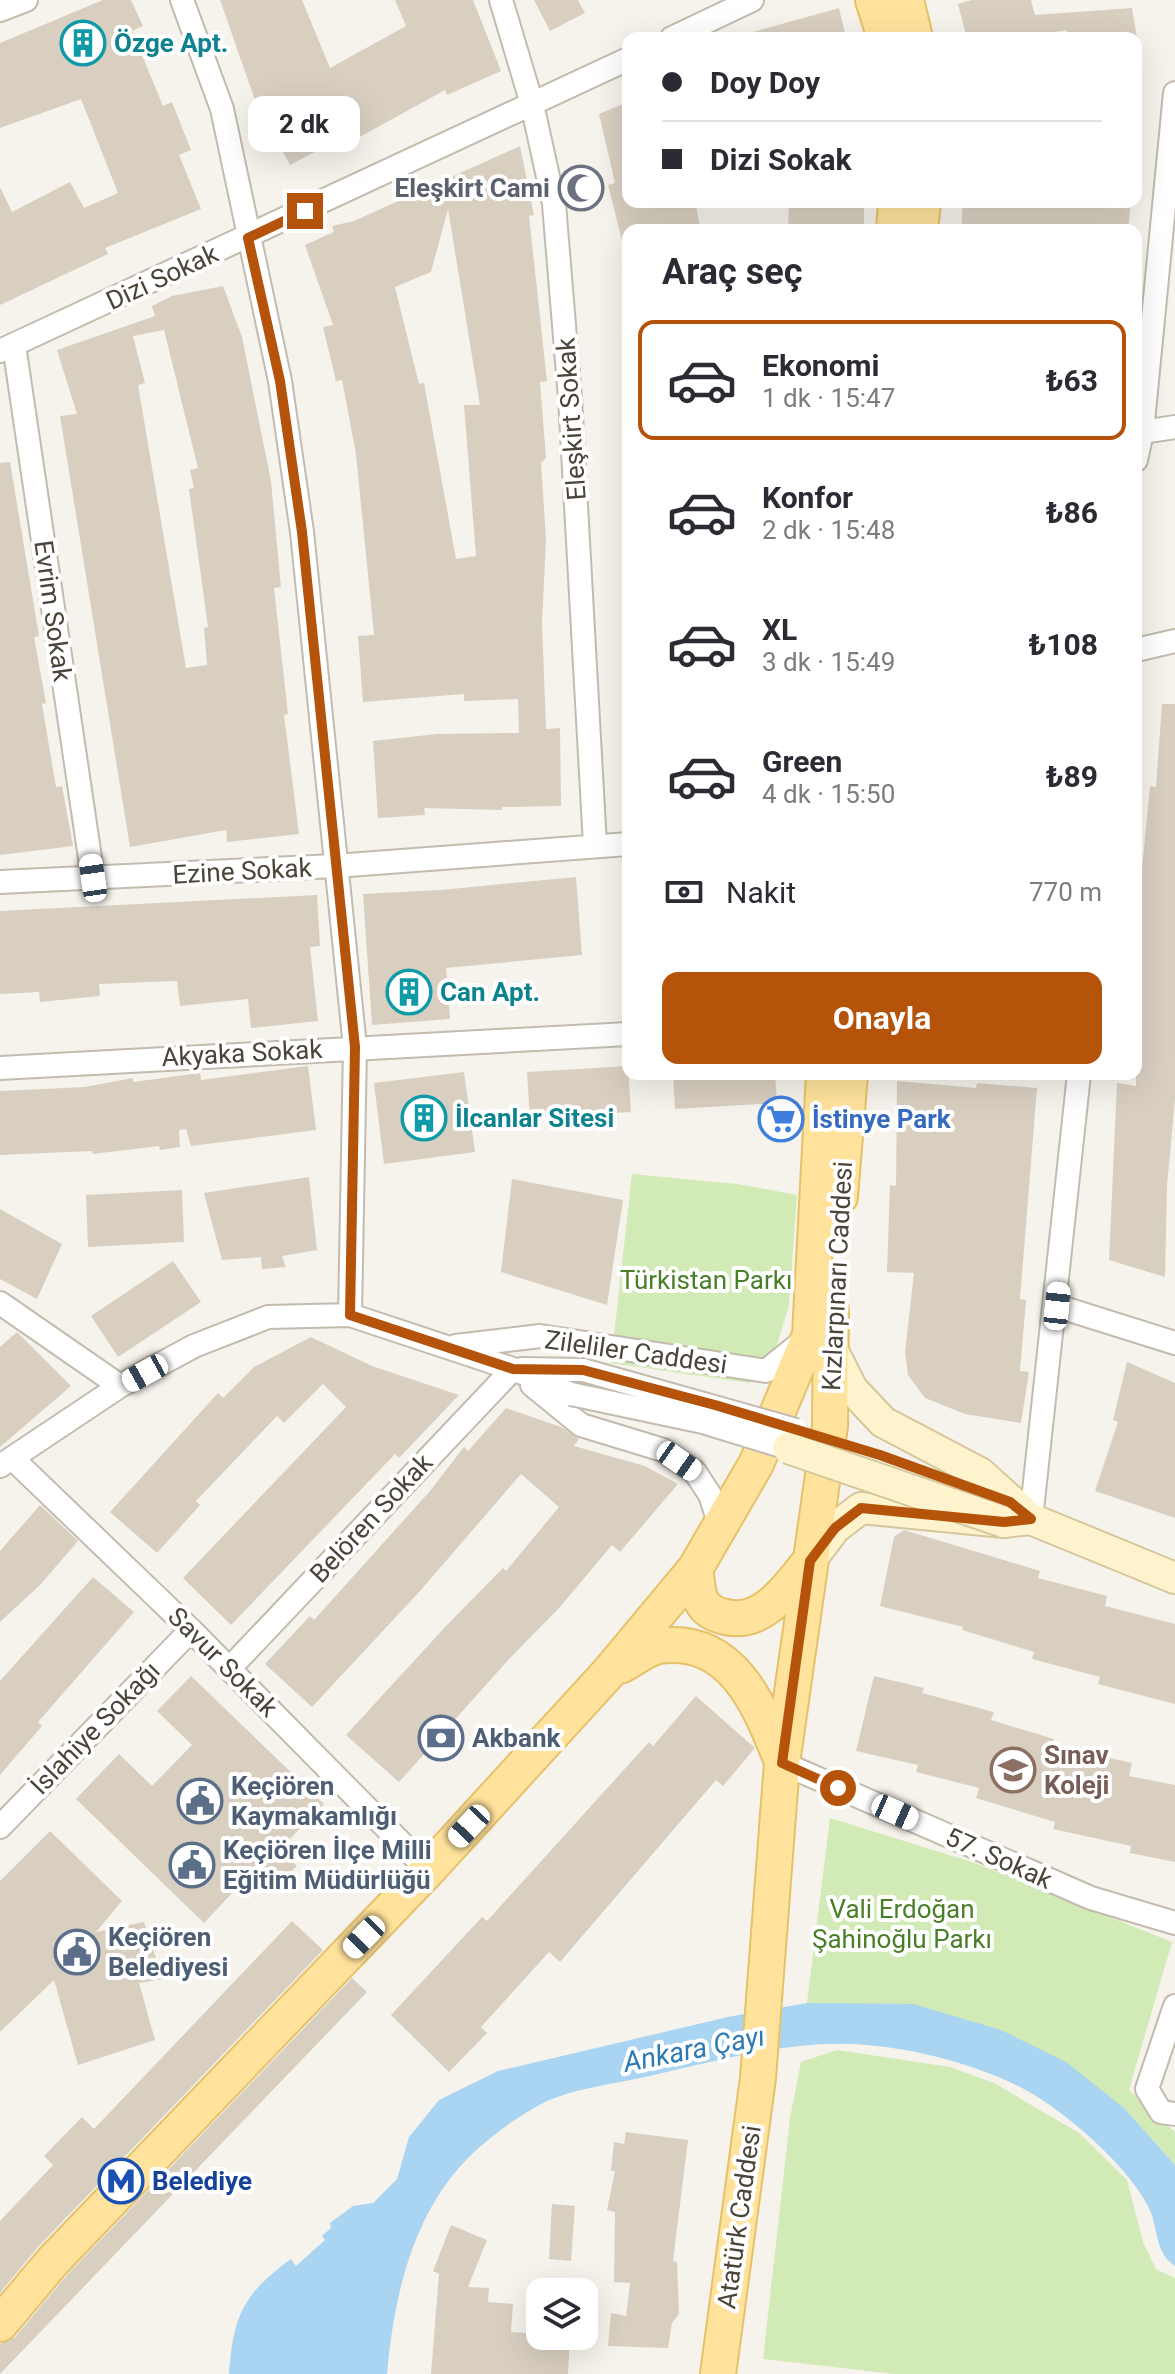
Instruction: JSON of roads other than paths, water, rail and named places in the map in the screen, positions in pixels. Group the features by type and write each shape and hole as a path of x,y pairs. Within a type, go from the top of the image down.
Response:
{"main road":[{"path":"873,0 883,32"},
{"path":"906,0 914,32"},
{"name":"Kızlarpınarı Caddesi","path":"763,2002 782,1763 830,1426 819,1338 824,1080"},
{"name":"Kızlarpınarı Caddesi","path":"67,2246 428,1870 610,1671 695,1569 756,1464 819,1338 849,1080"},
{"path":"819,1338 852,1389 883,1422 980,1473 1015,1514"},
{"path":"792,1439 1015,1514 1175,1578"},
{"path":"695,1569 701,1600 713,1614 737,1620 759,1613 783,1593 835,1528 861,1508 1015,1514"},
{"path":"610,1671 657,1646 707,1651 732,1667 759,1705 782,1763"},
{"name":"Atatürk Caddesi","path":"718,2374 759,2061 763,2002"},
{"path":"0,2291 67,2246"},
{"path":"0,2324 67,2246"}],"street":[{"path":"0,10 26,0"},
{"path":"182,0 222,109 280,381 302,532 355,1047 350,1315"},
{"name":"Eleşkirt Sokak","path":"501,0 532,104 554,204 570,398 595,845"},
{"path":"685,32 752,0"},
{"name":"Dizi Sokak","path":"7,348 622,62"},
{"path":"1175,93 1142,432 1175,427"},
{"name":"Evrim Sokak","path":"7,348 93,878"},
{"path":"1142,649 1175,641"},
{"name":"Ezine Sokak","path":"0,882 335,866 622,844"},
{"name":"Akyaka Sokak","path":"0,1068 622,1034"},
{"path":"1015,1514 1057,1306 1078,1080"},
{"path":"0,1303 120,1386"},
{"path":"1057,1306 1175,1343"},
{"path":"6,1462 120,1386 194,1346 268,1317 350,1315 513,1369 571,1394 792,1439"},
{"name":"Zileliler Caddesi","path":"448,1347 540,1336 766,1371 819,1338"},
{"path":"513,1369 583,1370 792,1439"},
{"path":"513,1369 581,1425 663,1450 695,1472 710,1495 720,1525"},
{"name":"Belören Sokak","path":"230,1668 513,1369"},
{"name":"Savur Sokak","path":"6,1462 191,1630 428,1870"},
{"name":"İslahiye Sokağı","path":"0,1827 191,1630"},
{"name":"57. Sokak","path":"782,1763 1091,1898 1175,1923"},
{"path":"1168,2113 1147,2089 1175,2006"}],"water":[{"name":"Ankara Çayı","path":"807,2003 913,2004 1001,2030 1066,2062 1124,2108 1175,2165 1175,2266 1163,2254 1149,2208 1126,2174 1073,2122 1018,2086 964,2064 905,2050 839,2044 782,2048 565,2095 532,2109 488,2140 452,2177 421,2228 401,2285 387,2374 229,2374 238,2321 251,2295 291,2259 296,2266 325,2240 322,2236 331,2228 330,2223 353,2206 373,2203 397,2179 409,2137 439,2100 498,2071 728,2017"}],"place":[{"name":"Özge Apt.","path":"83,43"},
{"name":"Eleşkirt Cami","path":"581,188"},
{"name":"Can Apt.","path":"409,992"},
{"name":"İlcanlar Sitesi","path":"424,1118"},
{"name":"İstinye Park","path":"781,1119"},
{"name":"Akbank","path":"441,1738"},
{"name":"Sınav Koleji","path":"1013,1770"},
{"name":"Keçiören Kaymakamlığı","path":"200,1801"},
{"name":"Keçiören İlçe Milli Eğitim Müdürlüğü","path":"192,1865"},
{"name":"Keçiören Belediyesi","path":"77,1952"},
{"name":"Belediye","path":"121,2181"}],"park label":[{"name":"Türkistan Parkı","path":"706,1280"},
{"name":"Vali Erdoğan Şahinoğlu Parkı","path":"902,1924"}]}
